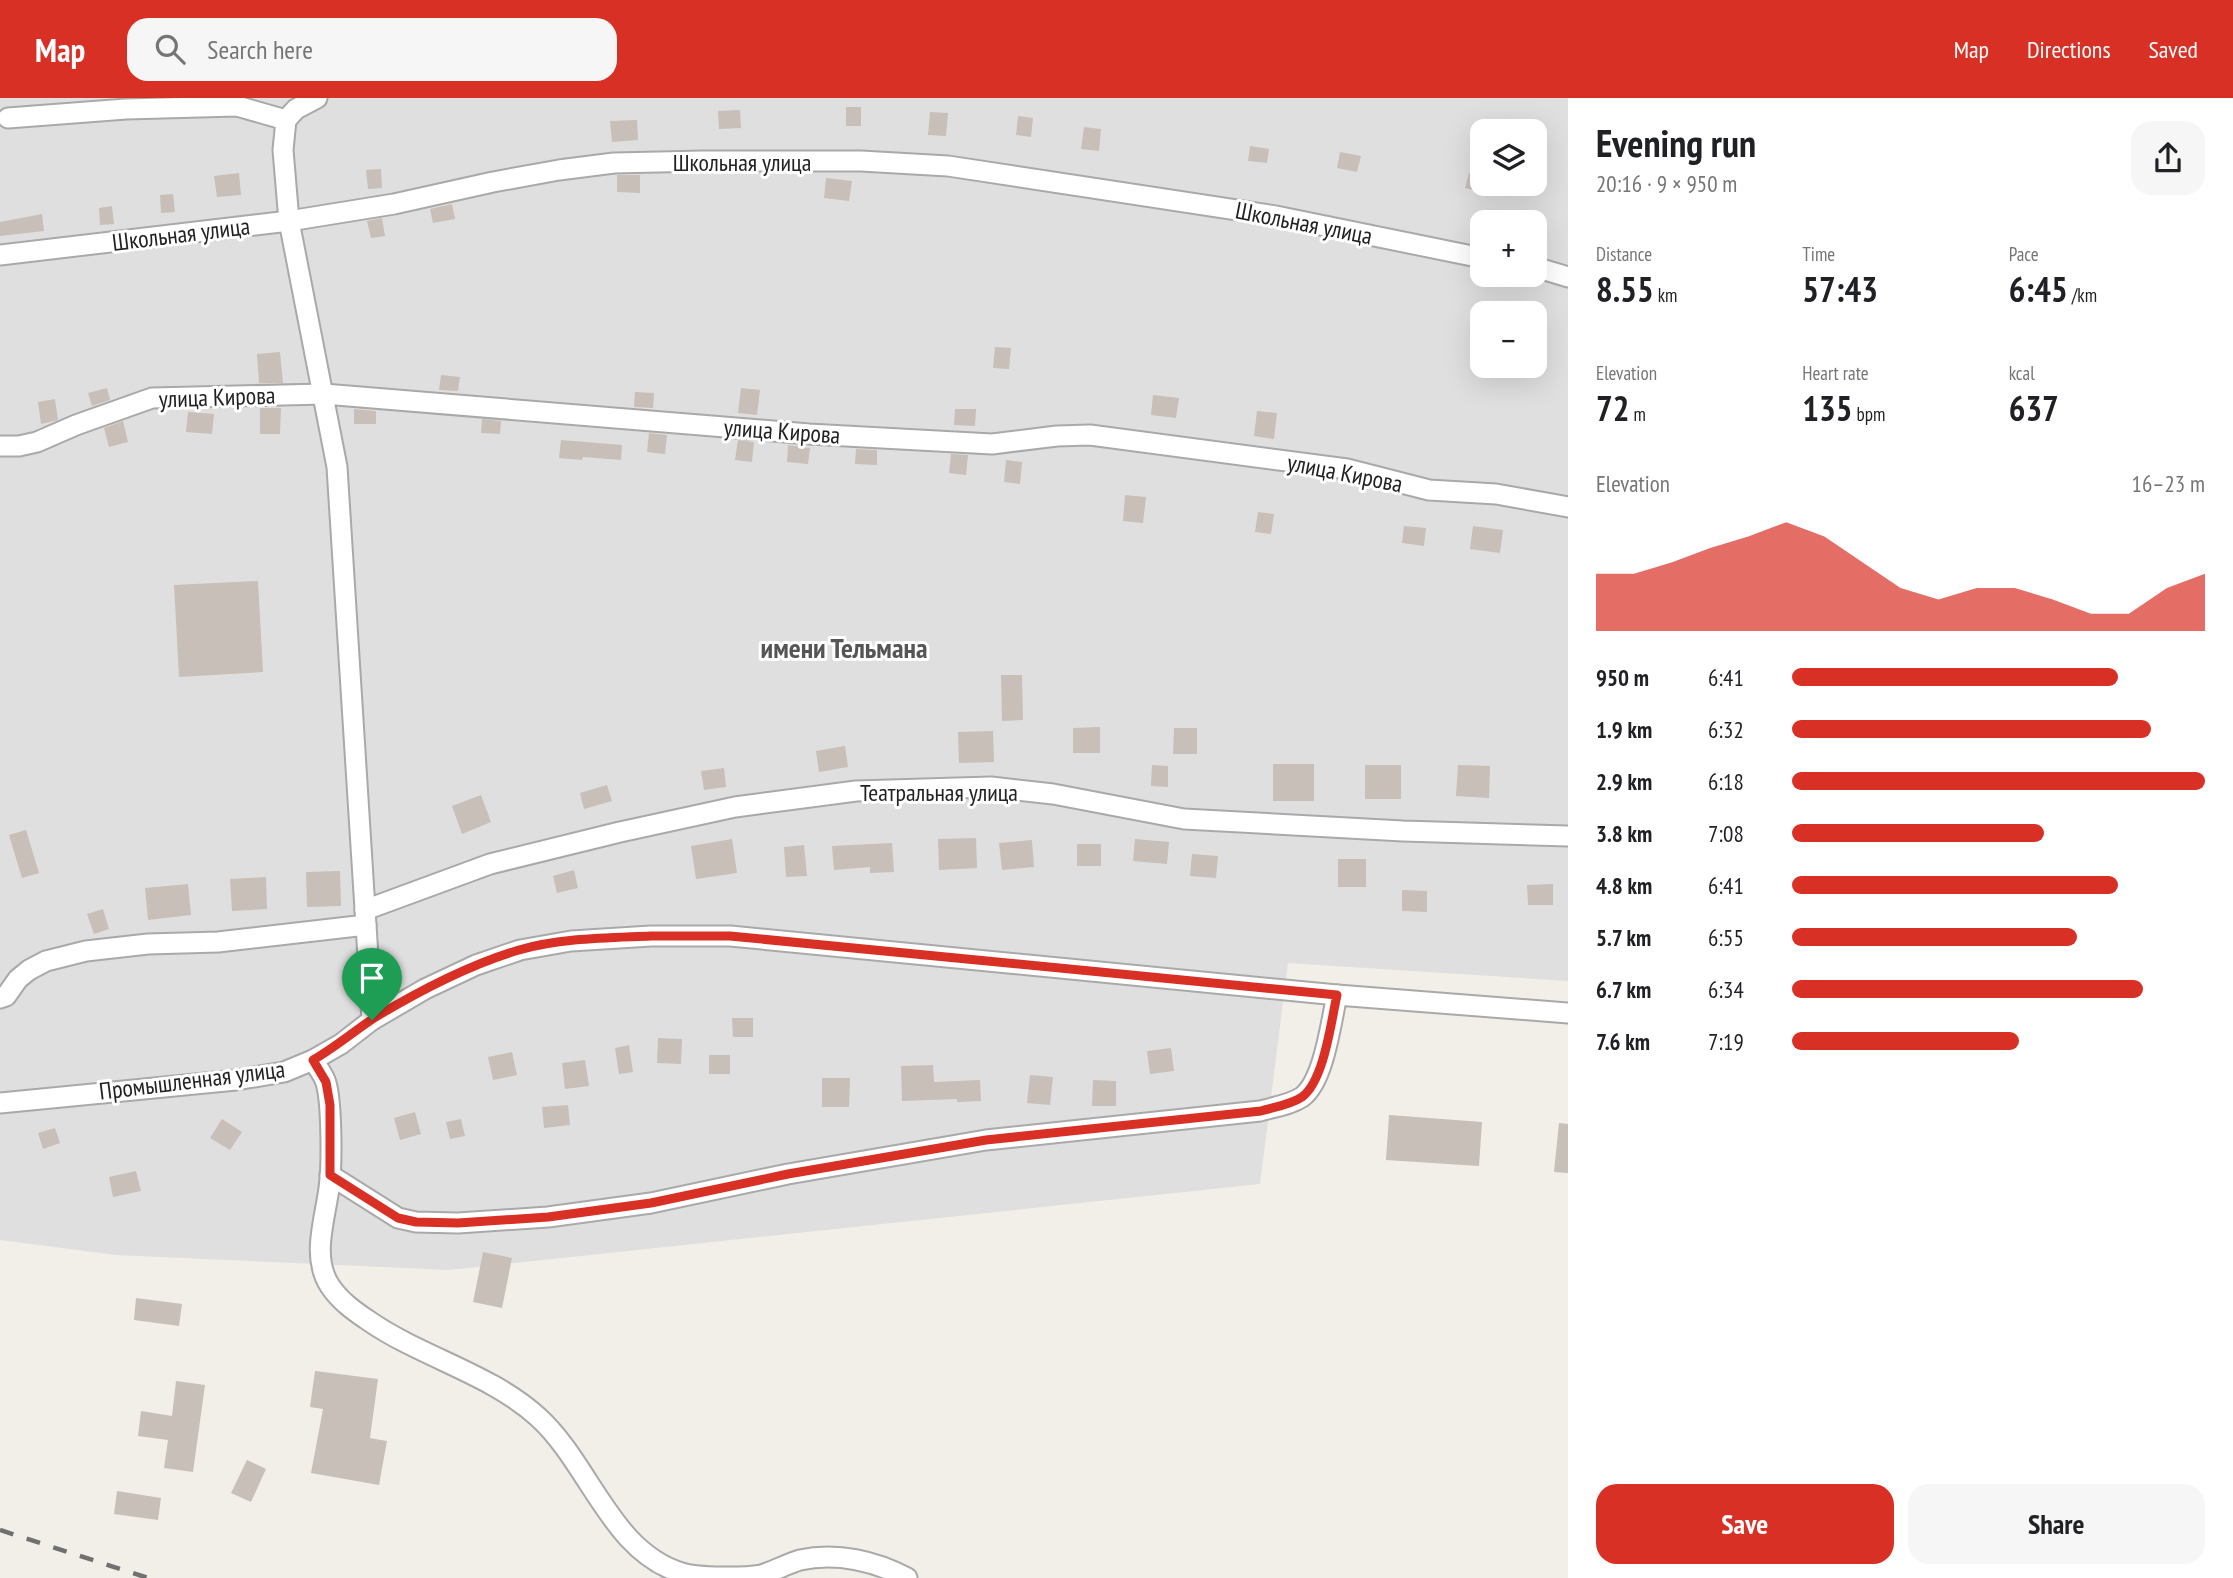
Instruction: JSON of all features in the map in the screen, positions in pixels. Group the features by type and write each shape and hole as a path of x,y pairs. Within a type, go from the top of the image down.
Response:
{"street":[{"path":"317,98 296,109 286,120 283,150 289,221 337,467 372,1020"},
{"path":"8,118 127,108 237,106 286,120"},
{"name":"Школьная улица","path":"0,255 289,221 394,204 506,179 614,163 861,161 948,166 1058,181 1276,216 1470,256"},
{"path":"1547,271 1568,277"},
{"name":"улица Кирова","path":"0,446 37,442 152,398 324,394 449,406 992,444 1090,435 1347,469 1429,489 1496,495 1568,507"},
{"name":"Театральная улица","path":"0,998 6,996 29,970 46,961 86,951 148,944 218,942 366,917 490,864 736,807 856,792 991,787 1053,794 1184,819 1403,831 1568,836"},
{"name":"Промышленная улица","path":"0,1102 236,1080 284,1072 341,1044 372,1020 425,989 476,965 520,950 571,941 651,936 730,936 1337,995 1568,1013"},
{"path":"330,1175 398,1218 416,1222 548,1217 651,1203 788,1174 986,1140 1261,1111 1300,1098 1312,1087 1323,1057 1337,995"},
{"path":"313,1060 326,1082 328,1093 330,1175 319,1257 323,1274 347,1306 377,1327 501,1390 538,1417 570,1456 621,1530 645,1555 662,1567 686,1574 758,1577 799,1561 818,1557 866,1561 907,1578"}],"shaded area":[{"path":"0,98 1568,98 1568,981 1288,963 1260,1184 449,1270 116,1255 0,1240"}],"building":[{"path":"846,107 861,107 861,126 846,126"},
{"path":"740,110 741,128 719,129 718,111"},
{"path":"930,112 948,113 946,136 928,135"},
{"path":"1018,116 1033,118 1031,137 1016,135"},
{"path":"637,120 638,140 612,142 610,121"},
{"path":"1084,127 1101,129 1099,151 1081,149"},
{"path":"1250,146 1269,149 1267,163 1248,161"},
{"path":"1340,152 1361,156 1357,172 1337,168"},
{"path":"381,169 382,188 368,189 366,170"},
{"path":"239,173 241,195 217,197 214,176"},
{"path":"1469,173 1470,189 1465,188"},
{"path":"617,175 640,175 640,193 617,192"},
{"path":"826,178 852,181 849,201 824,198"},
{"path":"173,194 175,212 161,213 160,195"},
{"path":"452,204 455,219 433,223 430,209"},
{"path":"112,206 114,224 100,225 99,208"},
{"path":"42,214 44,231 0,236 0,222"},
{"path":"382,218 385,236 371,238 367,221"},
{"path":"995,347 1011,348 1009,369 993,368"},
{"path":"280,352 283,383 259,383 257,354"},
{"path":"441,375 460,377 458,391 439,390"},
{"path":"107,388 110,400 92,406 88,393"},
{"path":"741,388 760,390 757,415 738,413"},
{"path":"635,392 654,393 653,408 634,407"},
{"path":"1153,395 1179,398 1176,418 1151,415"},
{"path":"55,399 58,420 41,424 38,402"},
{"path":"260,408 281,408 280,434 260,434"},
{"path":"354,409 376,411 376,424 354,424"},
{"path":"955,409 976,409 975,426 954,425"},
{"path":"1257,411 1277,413 1274,439 1254,436"},
{"path":"188,412 214,414 212,434 186,432"},
{"path":"482,419 501,421 500,434 481,433"},
{"path":"123,421 128,442 109,447 104,428"},
{"path":"649,433 667,435 665,454 647,452"},
{"path":"561,440 622,445 621,460 559,458"},
{"path":"738,440 754,442 752,462 735,460"},
{"path":"788,445 810,448 808,464 787,462"},
{"path":"856,449 877,450 877,465 855,464"},
{"path":"951,454 968,455 966,475 949,473"},
{"path":"1006,460 1022,462 1020,484 1004,482"},
{"path":"1125,495 1146,497 1143,523 1123,521"},
{"path":"1258,512 1274,514 1271,534 1255,532"},
{"path":"1404,526 1426,528 1424,546 1402,543"},
{"path":"1473,526 1503,530 1500,553 1470,549"},
{"path":"258,581 263,672 179,677 174,585"},
{"path":"1001,675 1022,675 1023,720 1002,721"},
{"path":"1100,727 1100,753 1073,753 1073,728"},
{"path":"1174,728 1197,728 1197,754 1173,754"},
{"path":"993,731 994,762 959,763 958,732"},
{"path":"845,746 848,767 819,772 816,751"},
{"path":"1273,764 1314,764 1314,801 1273,801"},
{"path":"1152,765 1168,766 1168,787 1151,786"},
{"path":"1365,765 1401,765 1401,799 1365,799"},
{"path":"1458,765 1490,766 1489,798 1456,796"},
{"path":"724,768 726,787 704,790 701,771"},
{"path":"607,785 612,801 584,809 580,793"},
{"path":"481,795 491,822 462,834 452,806"},
{"path":"26,830 39,873 22,878 9,835"},
{"path":"976,838 977,868 939,870 938,839"},
{"path":"732,839 737,873 696,879 691,846"},
{"path":"1135,839 1169,842 1167,864 1133,861"},
{"path":"1032,840 1034,867 1002,870 999,843"},
{"path":"892,843 894,872 870,873 870,867 834,870 832,846"},
{"path":"1077,844 1101,844 1101,866 1077,866"},
{"path":"804,845 807,876 786,877 784,847"},
{"path":"1192,854 1218,856 1216,878 1190,876"},
{"path":"1338,859 1366,859 1366,887 1338,887"},
{"path":"574,870 578,888 557,893 553,876"},
{"path":"340,871 341,906 307,907 306,872"},
{"path":"266,877 267,909 232,911 230,879"},
{"path":"188,884 191,915 148,920 145,888"},
{"path":"1553,884 1553,905 1528,905 1527,885"},
{"path":"1402,890 1427,891 1427,912 1402,911"},
{"path":"103,909 109,929 94,934 87,914"},
{"path":"732,1018 753,1018 753,1037 733,1037"},
{"path":"658,1038 682,1039 681,1064 657,1063"},
{"path":"629,1045 633,1072 619,1074 615,1048"},
{"path":"1171,1048 1174,1071 1150,1074 1147,1051"},
{"path":"512,1052 517,1075 493,1080 488,1057"},
{"path":"709,1055 730,1055 730,1074 709,1074"},
{"path":"585,1060 589,1086 565,1089 562,1063"},
{"path":"933,1065 934,1082 980,1080 981,1101 902,1101 901,1066"},
{"path":"1030,1075 1053,1077 1050,1105 1027,1103"},
{"path":"822,1078 850,1078 849,1107 822,1107"},
{"path":"1093,1080 1116,1081 1116,1106 1092,1106"},
{"path":"568,1105 570,1125 544,1128 542,1107"},
{"path":"415,1112 421,1134 400,1140 394,1118"},
{"path":"1389,1115 1482,1122 1479,1166 1386,1160"},
{"path":"222,1119 242,1132 230,1150 210,1138"},
{"path":"461,1119 465,1136 450,1139 446,1122"},
{"path":"1559,1123 1568,1124 1568,1173 1554,1172"},
{"path":"55,1128 60,1143 43,1149 38,1133"},
{"path":"136,1171 141,1191 113,1197 109,1177"},
{"path":"483,1252 512,1258 502,1308 473,1302"},
{"path":"136,1298 182,1304 179,1326 134,1320"},
{"path":"315,1371 378,1379 370,1438 387,1441 379,1485 311,1473 323,1409 310,1407"},
{"path":"176,1381 205,1385 193,1472 164,1468 168,1440 138,1436 141,1411 172,1416"},
{"path":"247,1460 266,1469 251,1502 231,1493"},
{"path":"117,1491 161,1498 158,1520 114,1514"}],"railway":[{"path":"0,1530 148,1578"}],"district":[{"name":"имени Тельмана","path":"844,647"}],"route":[{"path":"651,936 730,936 1337,995 1323,1057 1312,1087 1288,1104 1261,1111 986,1140 788,1174 651,1203 548,1217 458,1223 416,1222 398,1218 330,1175 330,1105 326,1082 313,1060 341,1044 372,1020 425,989 476,965 520,950 571,941 651,936"}]}
